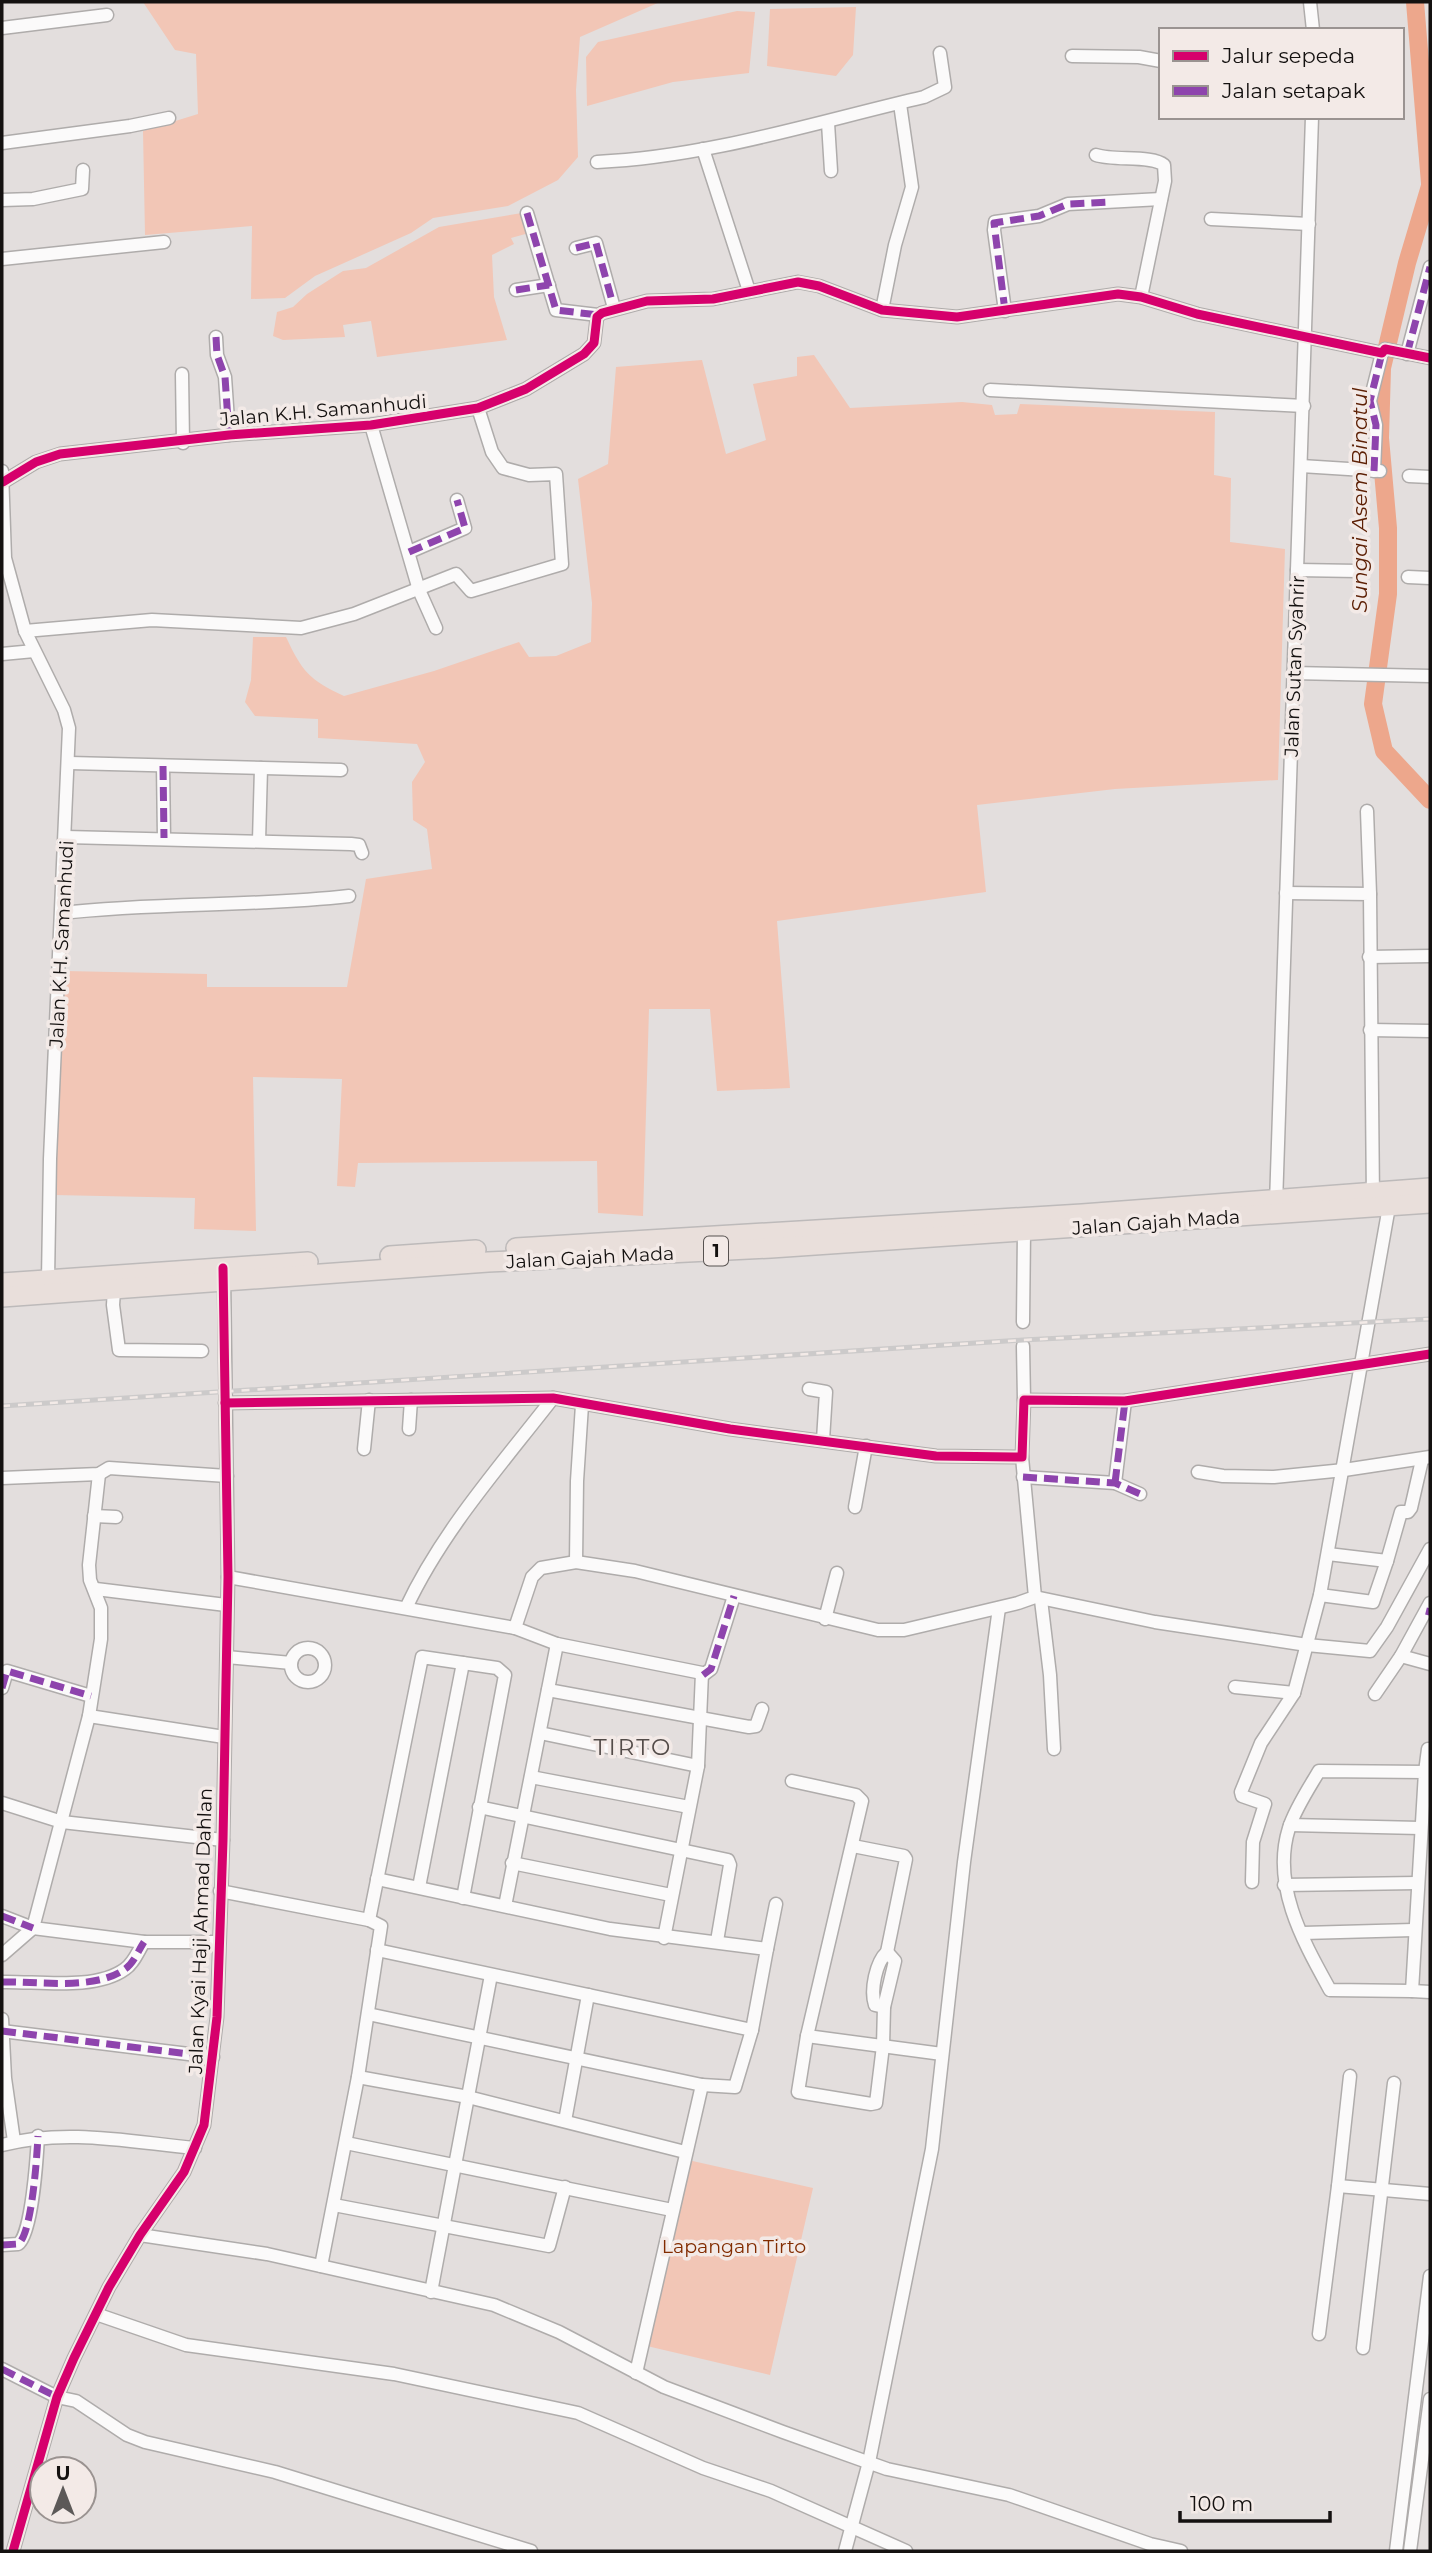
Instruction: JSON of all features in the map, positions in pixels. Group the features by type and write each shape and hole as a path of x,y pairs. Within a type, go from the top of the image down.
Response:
{"highway":[{"name":"Jalan Gajah Mada","path":"2,1297 114,1290 224,1275 332,1266 1382,1199 1430,1188"},
{"name":"Jalan Gajah Mada","path":"1382,1199 1430,1203"},
{"name":"Jalan Gajah Mada","path":"332,1266 1024,1231 1276,1207"},
{"name":"Jalan Gajah Mada","path":"2,1283 224,1275"}],"street":[{"path":"1310,2 1313,28"},
{"path":"2,28 107,15"},
{"path":"597,162 655,159 828,123 900,104 945,88 940,53"},
{"path":"1072,56 1159,60"},
{"path":"882,310 895,245 912,187 900,104"},
{"path":"2,143 130,126 169,118"},
{"name":"Jalan Sutan Syahrir","path":"1276,1207 1307,336 1312,119"},
{"path":"828,123 831,171"},
{"path":"703,149 749,291"},
{"path":"1096,155 1163,163 1166,172 1141,297"},
{"path":"2,201 33,199 82,189 83,170"},
{"path":"1005,311 995,222 1039,216 1068,204 1161,199"},
{"path":"527,213 556,310 598,315 614,308 647,301 680,297 713,299 788,282 815,284 882,310 957,317 1096,295 1141,297 1197,314 1430,358"},
{"path":"1211,219 1309,224"},
{"path":"2,258 164,242"},
{"path":"576,248 596,243 614,308"},
{"path":"1406,354 1430,267"},
{"path":"516,290 549,285"},
{"name":"Jalan K.H. Samanhudi","path":"48,1280 50,1159 70,763 67,719 24,631 5,558 2,476 60,454 183,443 229,435 371,425 478,408 526,389 584,354 594,343 598,315"},
{"path":"216,337 217,355 225,377 229,435"},
{"path":"1301,466 1378,471 1376,425 1370,401 1383,351"},
{"path":"182,374 183,443"},
{"path":"990,390 1304,406"},
{"path":"24,631 164,620 301,628 354,614 456,574 471,591 563,562 556,474 528,475 503,468 492,452 478,408"},
{"path":"371,425 419,590 436,628"},
{"path":"1409,476 1430,477"},
{"path":"409,552 465,528 457,500"},
{"path":"1297,570 1357,571"},
{"path":"1408,577 1430,578"},
{"path":"2,654 34,651"},
{"path":"1293,673 1430,676"},
{"path":"70,763 341,771"},
{"path":"163,766 164,838"},
{"path":"259,841 261,768"},
{"path":"1252,1881 1253,1842 1265,1804 1242,1796 1241,1792 1261,1743 1294,1693 1320,1595 1362,1364 1382,1199 1370,1030 1367,811"},
{"path":"66,837 356,844 362,853"},
{"path":"1286,893 1370,894"},
{"path":"62,913 127,905 309,900 349,896"},
{"path":"1369,957 1430,956"},
{"path":"1370,1030 1430,1031"},
{"path":"1023,1322 1024,1231"},
{"name":"Jalan Kyai Haji Ahmad Dahlan","path":"13,2551 57,2397 96,2314 140,2235 184,2172 204,2125 213,2057 223,1840 226,1605 229,1577 224,1275"},
{"path":"114,1290 115,1328 119,1350 202,1351"},
{"path":"1023,1346 1023,1477 1038,1599 1051,1675 1054,1749"},
{"path":"1024,1401 1125,1401 1430,1354"},
{"path":"809,1389 826,1392 822,1440"},
{"path":"225,1403 553,1398 582,1405 936,1456 1022,1457"},
{"path":"406,1608 423,1571 446,1538 553,1398"},
{"path":"365,1449 369,1400"},
{"path":"409,1429 411,1400"},
{"path":"1115,1483 1125,1401"},
{"path":"576,1562 582,1405"},
{"path":"855,1507 866,1446"},
{"path":"1198,1472 1256,1478 1426,1459 1410,1511 1401,1512 1373,1602 1320,1595"},
{"path":"2,1478 99,1474 109,1468 227,1476"},
{"path":"2,1955 33,1928 89,1716 101,1639 101,1608 90,1580 89,1565 99,1474"},
{"path":"1023,1477 1115,1483 1140,1494"},
{"path":"94,1516 116,1517"},
{"path":"516,1628 532,1577 541,1568 576,1562 635,1571 878,1630 904,1630 1038,1599 1156,1622 1307,1645 1371,1651 1430,1549"},
{"path":"1328,1554 1387,1561"},
{"path":"825,1619 837,1573"},
{"path":"229,1577 516,1628 557,1644 703,1675"},
{"path":"96,1590 226,1605"},
{"path":"664,1938 698,1766 698,1717 703,1675 711,1669 734,1596"},
{"path":"845,2551 869,2462 932,2150 976,1765 999,1608"},
{"path":"1375,1694 1429,1609"},
{"path":"505,1906 557,1644"},
{"path":"1401,1656 1430,1664"},
{"path":"227,1657 291,1663"},
{"path":"369,1920 420,1660 429,1657 503,1671 506,1681 463,1898"},
{"path":"419,1887 463,1663"},
{"path":"2,1688 4,1670 91,1696"},
{"path":"1235,1687 1294,1693"},
{"path":"548,1690 698,1717 720,1724 753,1727 762,1709"},
{"path":"89,1716 224,1737"},
{"path":"540,1733 698,1766"},
{"path":"1412,1991 1413,1930 1428,1749"},
{"path":"1425,1772 1319,1771 1290,1825 1282,1869 1284,1885 1303,1933 1332,1991 1430,1992"},
{"path":"531,1777 689,1807"},
{"path":"792,1781 861,1797 853,1846 807,2036 798,2092 871,2104 878,2097 884,2007 875,2005 873,1995 880,1959 887,1952 905,1857 853,1846"},
{"path":"2,1803 62,1822 223,1840"},
{"path":"479,1807 680,1852 728,1860 730,1865 717,1941"},
{"path":"1290,1825 1420,1828"},
{"path":"512,1863 671,1895"},
{"path":"377,1880 664,1938 717,1941 767,1950"},
{"path":"1284,1885 1417,1883"},
{"path":"220,1891 369,1920 381,1926 358,2077 321,2266"},
{"path":"368,2014 702,2085 735,2087 752,2030 776,1904"},
{"path":"2,1916 33,1928 144,1942 218,1942"},
{"path":"1303,1933 1413,1930"},
{"path":"2,1982 63,1984 110,1976 131,1964 144,1942"},
{"path":"377,1950 752,2030"},
{"path":"431,2292 491,1975"},
{"path":"565,2121 588,1995"},
{"path":"2,2019 8,2143 38,2136 63,2135 195,2148"},
{"path":"2,2031 213,2057"},
{"path":"807,2036 942,2054"},
{"path":"1319,2334 1350,2076"},
{"path":"358,2077 468,2097 685,2152"},
{"path":"1363,2348 1384,2190 1394,2083"},
{"path":"636,2373 702,2085"},
{"path":"2,2245 18,2244 26,2237 30,2195 36,2182 38,2136"},
{"path":"346,2143 672,2210"},
{"path":"1338,2186 1430,2194"},
{"path":"334,2205 549,2246 565,2187"},
{"path":"140,2235 321,2266 494,2305 526,2316 663,2387 869,2462 1009,2495 1134,2538 1181,2551"},
{"path":"1396,2551 1430,2276"},
{"path":"96,2314 186,2345 394,2374 578,2413 703,2468 771,2491 906,2551"},
{"path":"2,2369 57,2397 76,2402 127,2435 145,2442 275,2472 531,2551"},
{"path":"1410,2551 1430,2399"},
{"path":"1130,2551 1134,2538"}],"green space":[{"path":"143,2 660,2 580,37 576,90 578,157 558,180 508,206 433,218 411,233 315,276 285,298 251,299 252,226 145,235 143,131 198,114 196,54 175,50"},
{"path":"856,7 853,55 836,76 767,66 770,9"},
{"path":"737,11 755,12 749,73 673,82 587,106 586,57 598,42"},
{"path":"522,213 529,233 511,238 514,244 492,255 494,297 507,340 377,357 371,321 343,325 345,337 283,340 273,336 277,312 293,307 307,294 343,271 366,268 439,227"},
{"path":"814,355 850,408 962,402 992,405 995,415 1017,414 1020,404 1215,412 1214,475 1231,478 1230,542 1285,549 1278,780 1115,789 977,805 986,892 777,921 790,1088 717,1091 710,1009 649,1009 643,1216 598,1213 597,1161 358,1163 355,1187 337,1186 342,1079 253,1077 256,1231 194,1229 195,1198 54,1195 65,971 207,974 207,987 347,987 366,879 432,869 427,829 413,820 412,782 425,762 417,744 318,738 318,719 255,716 245,702 251,680 253,637 286,637 308,673 322,685 344,696 434,671 519,642 529,657 556,656 591,642 592,603 578,479 608,464 616,367 702,360 726,454 766,440 753,384 797,376 797,357"},
{"name":"Lapangan Tirto","path":"688,2160 813,2188 770,2375 647,2346"}],"waterway":[{"name":"Sungai Asem Binatul","path":"1415,2 1430,183"},
{"name":"Sungai Asem Binatul","path":"1430,186 1407,263 1382,368 1380,438 1388,528 1388,594 1373,704 1384,751 1430,800"}],"railway":[{"path":"2,1406 1023,1340 1430,1319"}],"marked path":[{"path":"1005,311 994,223 1039,216 1068,204 1110,202"},
{"path":"527,213 556,310 598,315"},
{"path":"576,248 596,243 614,308"},
{"path":"1407,354 1430,267"},
{"path":"516,290 549,285"},
{"path":"216,337 217,355 225,377 229,435"},
{"path":"1374,471 1376,425 1370,401 1382,353"},
{"path":"409,552 465,528 457,500"},
{"path":"163,766 164,838"},
{"path":"1115,1483 1125,1401"},
{"path":"1023,1477 1115,1483 1140,1494"},
{"path":"703,1675 711,1669 734,1596"},
{"path":"1426,1611 1430,1612"},
{"path":"2,1688 7,1671 91,1696"},
{"path":"2,1916 33,1928"},
{"path":"2,1982 82,1983 113,1976 128,1966 144,1942"},
{"path":"2,2031 213,2057"},
{"path":"2,2245 18,2244 27,2226 38,2136"},
{"path":"2,2369 57,2397"}],"cycle path":[{"path":"3,482 36,462 60,454 229,435 371,425 478,408 526,389 584,354 594,343 597,317 602,313 647,301 713,299 798,282 819,286 882,310 957,317 1118,294 1141,297 1197,314 1382,353 1385,349 1430,358"},
{"path":"13,2551 57,2397 74,2358 109,2287 140,2235 184,2172 204,2125 217,2017 223,1840 228,1577 223,1268"},
{"path":"225,1403 553,1398 730,1429 936,1456 1022,1457 1024,1400 1125,1401 1430,1354"}],"district":[{"name":"TIRTO","path":"633,1747"}]}
